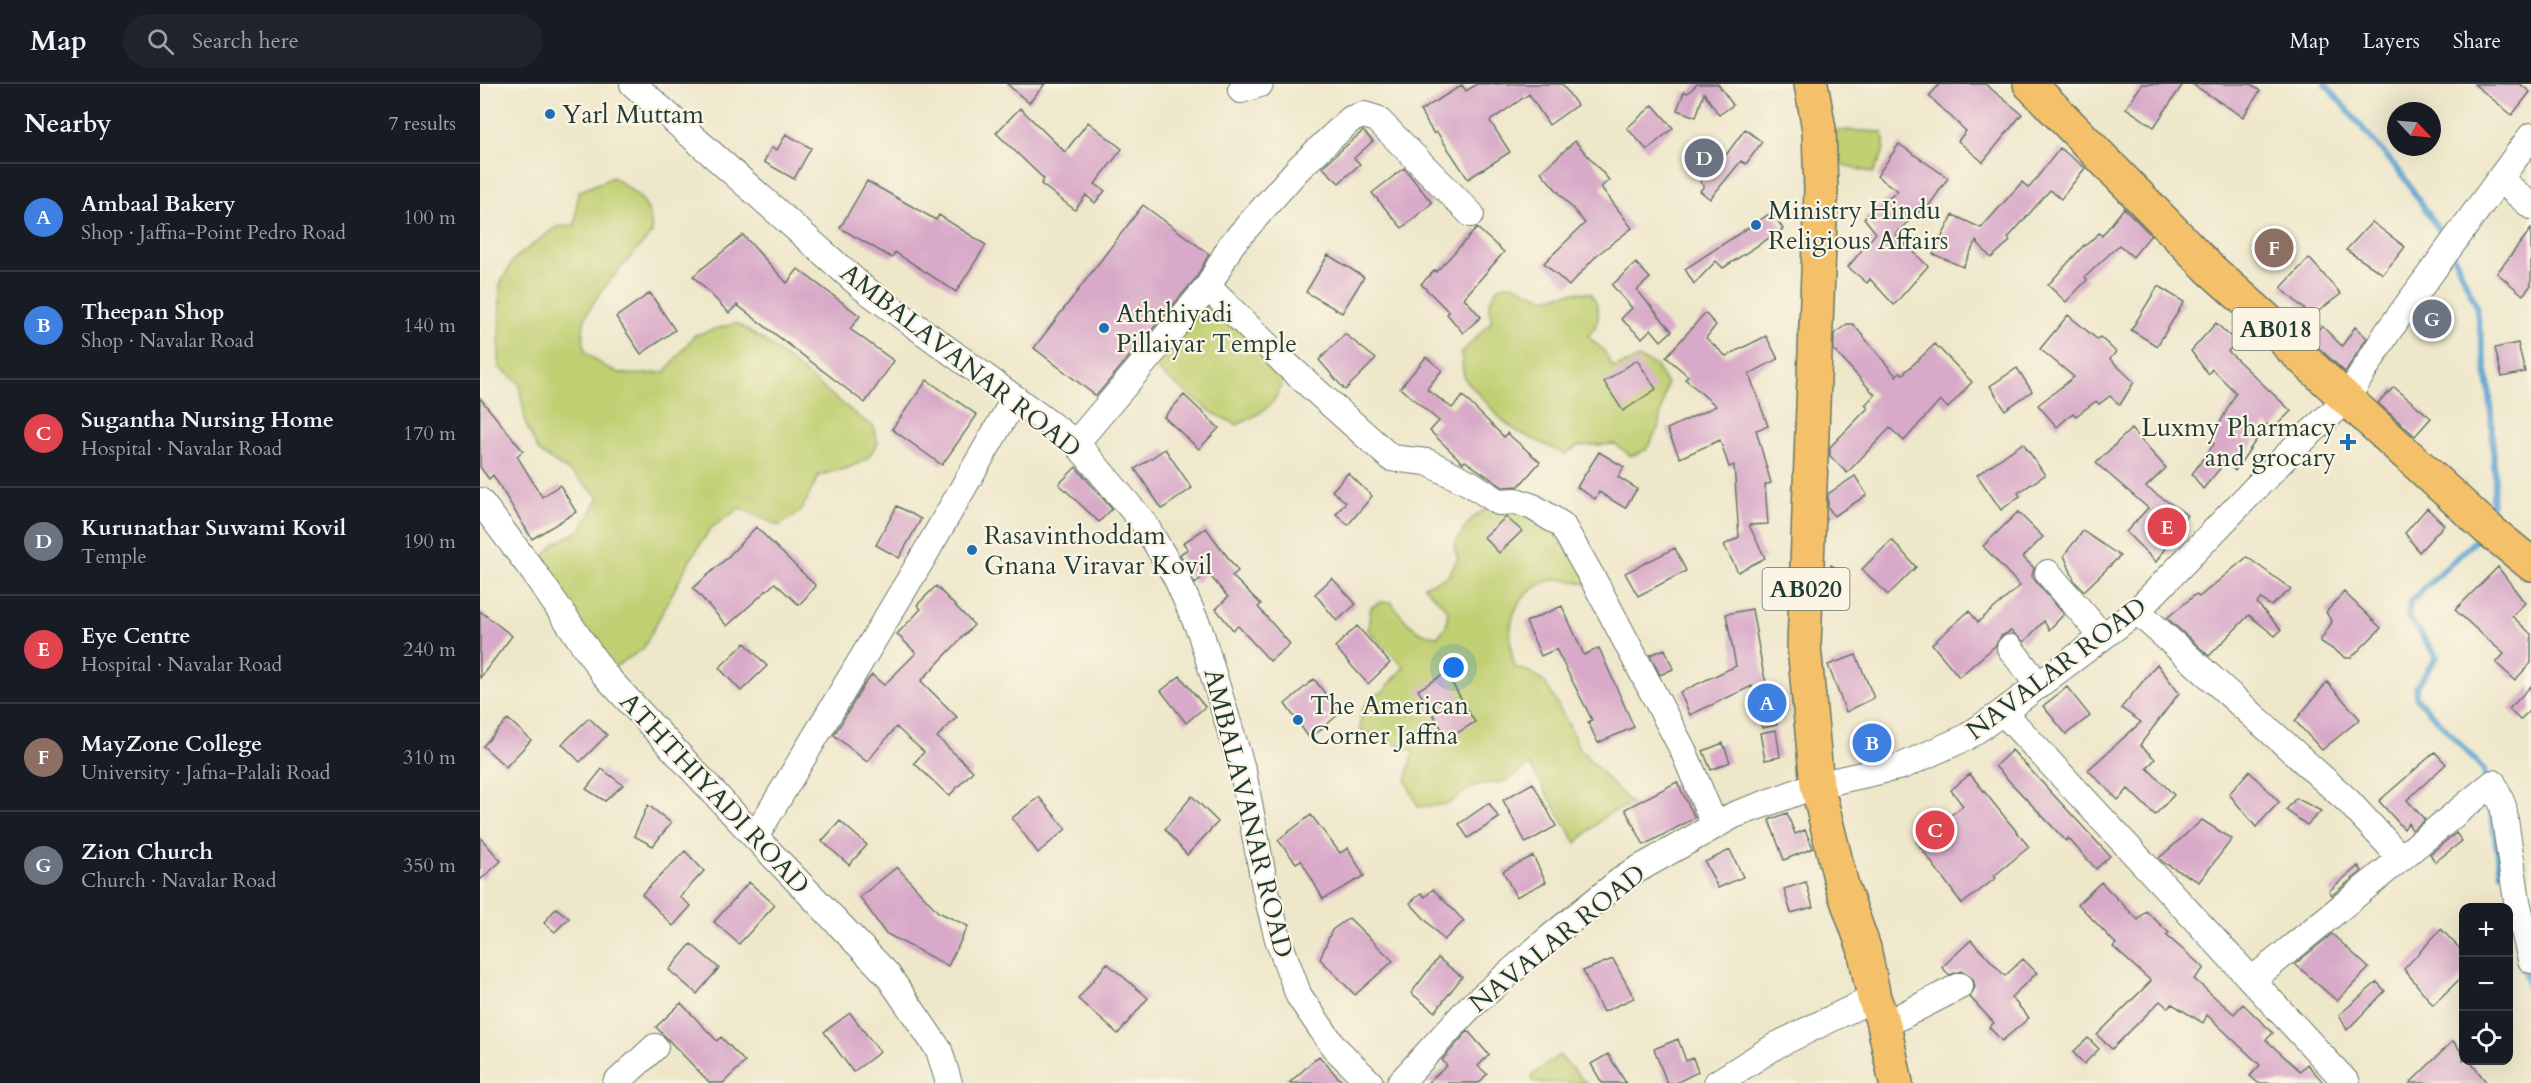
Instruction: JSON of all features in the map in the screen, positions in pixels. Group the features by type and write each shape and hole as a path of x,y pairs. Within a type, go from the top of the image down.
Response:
{"main road":[{"name":"AB020","path":"1811,84 1819,129 1821,192 1804,646 1816,785 1842,886 1864,948 1896,1083"},
{"name":"AB018","path":"2030,84 2210,269 2257,309 2289,346 2488,529 2531,564"}],"street":[{"name":"AMBALAVANAR ROAD","path":"633,84 862,287 1076,443 1144,523 1177,579 1200,631 1243,772 1265,887 1278,939 1299,996 1334,1047 1370,1083"},
{"path":"1076,443 1208,287 1231,245 1298,169 1351,119 1364,115 1377,119 1471,214"},
{"name":"NAVALAR ROAD","path":"1400,1083 1468,1009 1547,940 1626,876 1734,815 1816,785 1902,766 1965,738 2039,686 2137,611 2292,450 2346,399 2387,333 2531,136"},
{"path":"2500,179 2531,206"},
{"path":"1208,287 1287,365 1391,458 1427,462 1471,484 1499,502 1516,501 1533,507 1562,525 1598,588 1683,750 1700,785 1715,826"},
{"path":"755,837 922,559 1015,398"},
{"name":"ATHTHIYADI ROAD","path":"480,501 533,571 604,674 755,837 887,974 939,1050 949,1083"},
{"path":"2048,573 2103,638"},
{"path":"2137,611 2348,801 2401,858"},
{"path":"2010,648 2039,686"},
{"path":"2003,712 2347,1083"},
{"path":"2252,980 2493,783 2503,806 2517,902 2531,960"},
{"path":"1717,1083 1777,1045 1960,987"},
{"path":"616,1083 655,1047"}],"green space":[{"path":"1819,129 1883,132 1884,149 1873,173 1821,159"},
{"path":"613,177 642,199 649,213 652,233 608,283 587,314 583,328 585,351 605,367 622,374 665,372 695,335 736,323 765,341 873,426 878,443 867,459 848,468 819,475 801,511 779,526 740,508 711,528 690,560 643,649 604,674 533,571 554,544 581,530 599,497 573,474 539,452 526,425 519,383 499,367 500,284 514,259 556,227 575,225 578,192"},
{"path":"1512,284 1544,298 1574,292 1591,293 1597,304 1598,320 1588,336 1604,351 1613,368 1639,358 1655,365 1667,384 1658,428 1646,450 1631,456 1615,444 1578,446 1565,454 1518,432 1502,420 1464,378 1461,353 1491,322 1490,301 1498,287"},
{"path":"1208,287 1287,365 1280,388 1271,403 1258,414 1237,425 1213,413 1144,360"},
{"path":"1499,502 1533,507 1598,588 1562,580 1542,584 1519,603 1514,613 1510,634 1515,667 1532,673 1546,684 1579,748 1631,804 1606,815 1576,843 1530,765 1506,781 1473,786 1448,804 1418,807 1406,781 1414,751 1360,730 1361,711 1372,696 1383,692 1404,667 1368,630 1371,607 1381,602 1391,602 1405,620 1417,630 1438,636 1446,627 1448,610 1424,586 1448,576 1458,559 1454,547 1463,530 1477,515"},
{"path":"1559,1055 1586,1083 1533,1083 1531,1076"}],"building":[{"path":"1007,84 1045,84 1029,103"},
{"path":"1477,84 1562,84 1577,105 1549,125 1529,94 1490,121 1510,152 1468,179 1437,132 1434,134 1420,111 1462,85 1466,91"},
{"path":"1697,84 1718,84 1733,105 1719,115 1704,93 1696,117 1677,110 1684,92 1688,93"},
{"path":"1940,84 1985,84 2022,114 1983,162 1958,141 1966,131 1929,96"},
{"path":"2142,84 2183,84 2154,127 2126,108"},
{"path":"2192,84 2250,84 2260,91 2243,117"},
{"path":"2474,84 2520,84 2530,92 2512,115"},
{"path":"1653,105 1673,128 1647,150 1627,128"},
{"path":"1020,108 1065,152 1088,122 1122,149 1095,184 1105,191 1095,203 1086,195 1075,210 1041,184 1044,179 996,133"},
{"path":"1745,129 1762,142 1746,164 1741,161 1710,199 1700,191 1704,186 1700,182 1720,156 1723,159"},
{"path":"1363,131 1373,141 1354,158 1360,164 1339,183 1322,167"},
{"path":"786,134 811,148 794,179 764,162 771,148 777,150"},
{"path":"1575,141 1609,180 1601,187 1632,228 1597,255 1569,286 1544,263 1585,223 1541,172"},
{"path":"1899,144 1948,178 1926,210 1923,208 1895,234 1928,266 1894,305 1870,279 1867,283 1848,267 1876,233 1864,218 1898,191 1877,176"},
{"path":"2060,148 2085,168 2061,199 2050,190 2008,238 2010,241 1991,258 1976,241 1963,267 1933,254 1953,215 1981,228 2022,182 2029,188"},
{"path":"1404,168 1432,203 1402,228 1372,193"},
{"path":"867,181 936,220 939,215 986,245 956,292 895,252 892,258 840,228"},
{"path":"1143,205 1209,254 1196,278 1096,396 1034,348"},
{"path":"2124,208 2151,235 2133,257 2119,245 2085,277 2087,280 2066,302 2048,285 2084,245 2099,233 2102,236"},
{"path":"1772,212 1783,229 1723,268 1716,261 1694,284 1685,269"},
{"path":"2372,222 2405,247 2383,274 2346,250"},
{"path":"1477,228 1504,252 1464,298 1481,317 1463,333 1447,314 1449,312 1421,284 1435,270 1436,272"},
{"path":"2531,229 2531,285 2523,295 2497,273"},
{"path":"743,235 787,283 798,269 860,316 850,329 894,361 865,403 737,305 729,313 693,276"},
{"path":"1328,255 1364,277 1342,313 1306,292"},
{"path":"2309,258 2341,294 2312,316 2281,288"},
{"path":"1636,263 1650,278 1637,290 1672,331 1661,341 1651,329 1642,338 1621,319 1632,308 1612,285"},
{"path":"2158,286 2184,302 2157,346 2131,330"},
{"path":"650,293 675,330 641,354 616,317"},
{"path":"1705,313 1716,325 1706,338 1726,356 1766,336 1778,359 1749,374 1768,426 1756,430 1771,483 1765,485 1768,524 1749,525 1765,558 1738,572 1724,545 1739,537 1734,465 1729,467 1720,440 1680,458 1667,429 1716,406 1685,379 1688,376 1666,357"},
{"path":"2068,315 2097,339 2100,337 2116,352 2110,359 2134,382 2120,405 2110,396 2099,404 2096,401 2076,416 2073,413 2057,427 2038,405 2074,377 2040,349"},
{"path":"2216,323 2236,342 2228,351 2291,411 2272,430 2267,424 2235,471 2227,460 2203,489 2192,474 2214,444 2211,440 2236,393 2212,369 2208,374 2191,351"},
{"path":"1847,324 1853,324 1896,376 1900,372 1903,374 1935,344 1972,382 1948,408 1940,400 1904,441 1890,428 1847,473 1830,456 1830,447 1868,408 1865,405 1875,395 1834,350 1834,334"},
{"path":"2322,326 2342,346 2355,327 2367,338 2345,372 2308,338"},
{"path":"1345,334 1376,359 1345,390 1319,360"},
{"path":"2518,343 2525,372 2502,377 2495,348"},
{"path":"1426,357 1442,370 1427,389 1452,408 1463,396 1504,437 1507,433 1540,462 1519,486 1503,487 1465,461 1463,463 1430,431 1439,421 1400,388"},
{"path":"1637,360 1656,389 1623,411 1604,382"},
{"path":"2017,368 2032,391 2005,410 1990,386"},
{"path":"927,380 977,415 942,465 892,429"},
{"path":"2394,387 2431,418 2415,436 2378,403"},
{"path":"1184,395 1219,428 1199,449 1164,417"},
{"path":"480,398 523,451 517,456 542,497 560,485 576,512 532,539 493,475 489,479 480,467"},
{"path":"2131,429 2166,468 2146,487 2187,515 2156,562 2126,532 2148,508 2096,463"},
{"path":"2023,443 2045,475 2018,493 2020,496 2001,510 1977,475"},
{"path":"1165,449 1192,488 1162,509 1135,469"},
{"path":"1599,452 1624,467 1618,477 1637,489 1625,508 1599,492 1595,499 1577,487"},
{"path":"1076,467 1112,509 1099,522 1059,484"},
{"path":"1348,473 1372,496 1348,525 1336,514 1346,502 1332,491"},
{"path":"1855,476 1867,495 1834,516 1828,507 1828,494"},
{"path":"897,506 921,519 899,558 876,545"},
{"path":"2427,508 2444,525 2419,552 2405,533"},
{"path":"2018,512 2043,537 2023,557 2034,568 2032,576 2037,583 2064,614 2049,630 2044,621 2024,642 2011,631 2001,636 1996,645 1959,677 1932,644 1969,611 1978,622 2020,586 1983,546"},
{"path":"1506,517 1522,531 1499,553 1484,537"},
{"path":"756,527 816,586 799,605 775,583 727,626 693,588 727,558"},
{"path":"1206,528 1238,571 1232,576 1261,604 1258,607 1290,644 1270,661 1238,626 1233,630 1216,609 1228,597 1207,572 1195,584 1180,554 1188,549 1183,543"},
{"path":"2083,531 2120,556 2084,591 2075,582 2064,555"},
{"path":"1892,540 1916,567 1888,595 1862,569"},
{"path":"1675,548 1686,571 1638,596 1625,573"},
{"path":"2247,557 2291,589 2271,606 2261,599 2257,603 2281,630 2275,636 2249,615 2209,656 2167,618 2196,594 2199,597"},
{"path":"1831,565 1848,576 1834,599 1825,593 1825,574"},
{"path":"2498,567 2525,603 2512,616 2531,634 2531,663 2515,680 2496,663 2504,654 2455,610"},
{"path":"1332,578 1356,604 1337,621 1315,594"},
{"path":"936,586 974,625 921,681 957,717 937,737 973,771 949,796 914,763 924,752 896,727 867,762 834,735 872,675 884,685 916,653 897,634 921,609 917,605"},
{"path":"2344,592 2381,628 2351,658 2346,658 2320,641 2332,622 2326,612"},
{"path":"1562,606 1584,655 1599,648 1634,727 1598,743 1588,722 1592,720 1556,649 1541,656 1526,622"},
{"path":"1752,609 1763,671 1777,725 1762,728 1752,686 1690,715 1680,692 1736,666 1726,614"},
{"path":"480,611 512,636 480,678"},
{"path":"1357,626 1390,663 1368,684 1335,647"},
{"path":"745,643 767,666 741,691 719,668"},
{"path":"1665,649 1673,669 1660,675 1650,655"},
{"path":"1856,655 1874,698 1846,712 1828,665"},
{"path":"2157,664 2179,693 2140,745 2155,759 2147,768 2174,795 2155,815 2128,789 2118,800 2088,770 2141,722 2121,708"},
{"path":"1446,673 1475,722 1448,739 1418,690"},
{"path":"1180,676 1205,707 1186,723 1161,691"},
{"path":"1314,679 1340,713 1310,739 1285,704"},
{"path":"2327,682 2360,719 2322,750 2295,721"},
{"path":"2531,686 2531,709 2520,720 2509,709"},
{"path":"2067,687 2090,716 2066,734 2043,706"},
{"path":"589,718 607,735 580,762 562,744"},
{"path":"508,719 531,740 506,767 483,746"},
{"path":"1776,730 1780,757 1765,760 1760,733"},
{"path":"1723,743 1730,762 1711,770 1703,751"},
{"path":"2012,750 2110,856 2096,869 2068,838 2066,841 1995,766"},
{"path":"2435,752 2446,764 2407,800 2425,820 2412,830 2408,823 2404,829 2379,801"},
{"path":"602,769 623,785 605,801 586,789"},
{"path":"2249,771 2279,802 2256,827 2229,794"},
{"path":"1970,774 2029,847 1994,876 1996,878 1962,904 1916,841 1963,806 1951,790"},
{"path":"1677,782 1695,818 1644,845 1625,809"},
{"path":"1533,783 1556,826 1526,843 1503,800"},
{"path":"1192,796 1218,822 1187,855 1165,829"},
{"path":"1039,797 1066,829 1038,853 1012,818"},
{"path":"2296,798 2321,811 2307,825 2286,810"},
{"path":"1489,803 1499,818 1468,838 1459,824"},
{"path":"648,805 671,823 653,846 634,836"},
{"path":"1787,813 1795,834 1805,830 1813,848 1784,860 1769,820"},
{"path":"1311,815 1340,853 1348,848 1364,876 1323,899 1301,860 1296,863 1278,840"},
{"path":"2202,820 2232,839 2199,882 2159,858"},
{"path":"840,821 867,845 849,865 822,841"},
{"path":"2456,833 2462,841 2435,862 2430,854"},
{"path":"480,837 501,861 480,880"},
{"path":"1730,850 1743,877 1718,888 1705,862"},
{"path":"685,851 704,871 680,897 691,906 673,926 642,894"},
{"path":"1533,856 1546,882 1516,897 1503,871"},
{"path":"2358,866 2362,871 2332,895 2329,891"},
{"path":"897,867 938,912 968,926 948,966 885,933 860,897"},
{"path":"749,882 775,905 739,944 714,922"},
{"path":"1806,882 1813,907 1791,913 1784,889"},
{"path":"2101,882 2138,920 2146,911 2169,933 2166,935 2204,968 2194,979 2234,1014 2243,1004 2273,1033 2266,1040 2300,1071 2307,1064 2324,1083 2258,1083 2250,1076 2260,1065 2207,1015 2203,1023 2172,1004 2168,1008 2160,1001 2112,1049 2097,1035 2151,981 2113,947 2116,944 2078,904"},
{"path":"1433,889 1464,921 1444,940 1410,903 1421,893 1425,897"},
{"path":"556,908 569,918 555,932 544,923"},
{"path":"1349,918 1393,961 1355,995 1320,959 1332,930"},
{"path":"2441,929 2459,948 2459,980 2433,1005 2404,969"},
{"path":"2332,934 2369,968 2337,1001 2295,964"},
{"path":"1971,940 2005,976 2023,959 2037,973 2011,997 2029,1018 2002,1041 1989,1027 1994,1023 1970,997 1975,987 1973,979 1961,971 1949,975 1942,967"},
{"path":"691,944 719,968 697,994 669,970"},
{"path":"1438,958 1462,977 1435,1012 1411,993"},
{"path":"1613,959 1634,998 1603,1012 1583,971"},
{"path":"1107,963 1148,998 1118,1034 1078,999"},
{"path":"2377,982 2385,991 2347,1030 2339,1015"},
{"path":"681,1003 717,1041 721,1037 745,1062 723,1083 710,1083 656,1027"},
{"path":"850,1013 880,1052 853,1072 824,1032"},
{"path":"1468,1031 1489,1055 1478,1066 1487,1074 1479,1083 1427,1083 1447,1066 1442,1060"},
{"path":"2088,1038 2099,1049 2084,1064 2073,1052"},
{"path":"1678,1039 1686,1061 1693,1058 1698,1072 1676,1083 1667,1083 1654,1049"},
{"path":"2453,1041 2459,1049 2459,1065 2473,1065 2487,1083 2410,1083"},
{"path":"1608,1054 1626,1083 1602,1083 1591,1064"},
{"path":"1319,1056 1343,1083 1289,1083"}],"waterway":[{"path":"2325,84 2401,173 2447,242"},
{"path":"2453,254 2476,305 2490,396 2495,482 2490,516"},
{"path":"2481,535 2410,602 2408,616 2437,657 2416,687 2416,697 2484,770 2486,781"},
{"path":"2489,800 2501,873"},
{"path":"2523,964 2531,1000"}],"place":[{"name":"Yarl Muttam","path":"550,114"},
{"name":"Kurunathar Suwami Kovil","path":"1704,158"},
{"name":"Ministry Hindu Religious Affairs","path":"1756,225"},
{"name":"MayZone College","path":"2274,248"},
{"name":"Zion Church","path":"2432,319"},
{"name":"Aththiyadi Pillaiyar Temple","path":"1104,328"},
{"name":"Luxmy Pharmacy and grocary","path":"2348,442"},
{"name":"Eye Centre","path":"2167,527"},
{"name":"Rasavinthoddam Gnana Viravar Kovil","path":"972,550"},
{"name":"Ambaal Bakery","path":"1767,703"},
{"name":"The American Corner Jaffna","path":"1298,720"},
{"name":"Theepan Shop","path":"1872,743"},
{"name":"Sugantha Nursing Home","path":"1935,830"}]}
